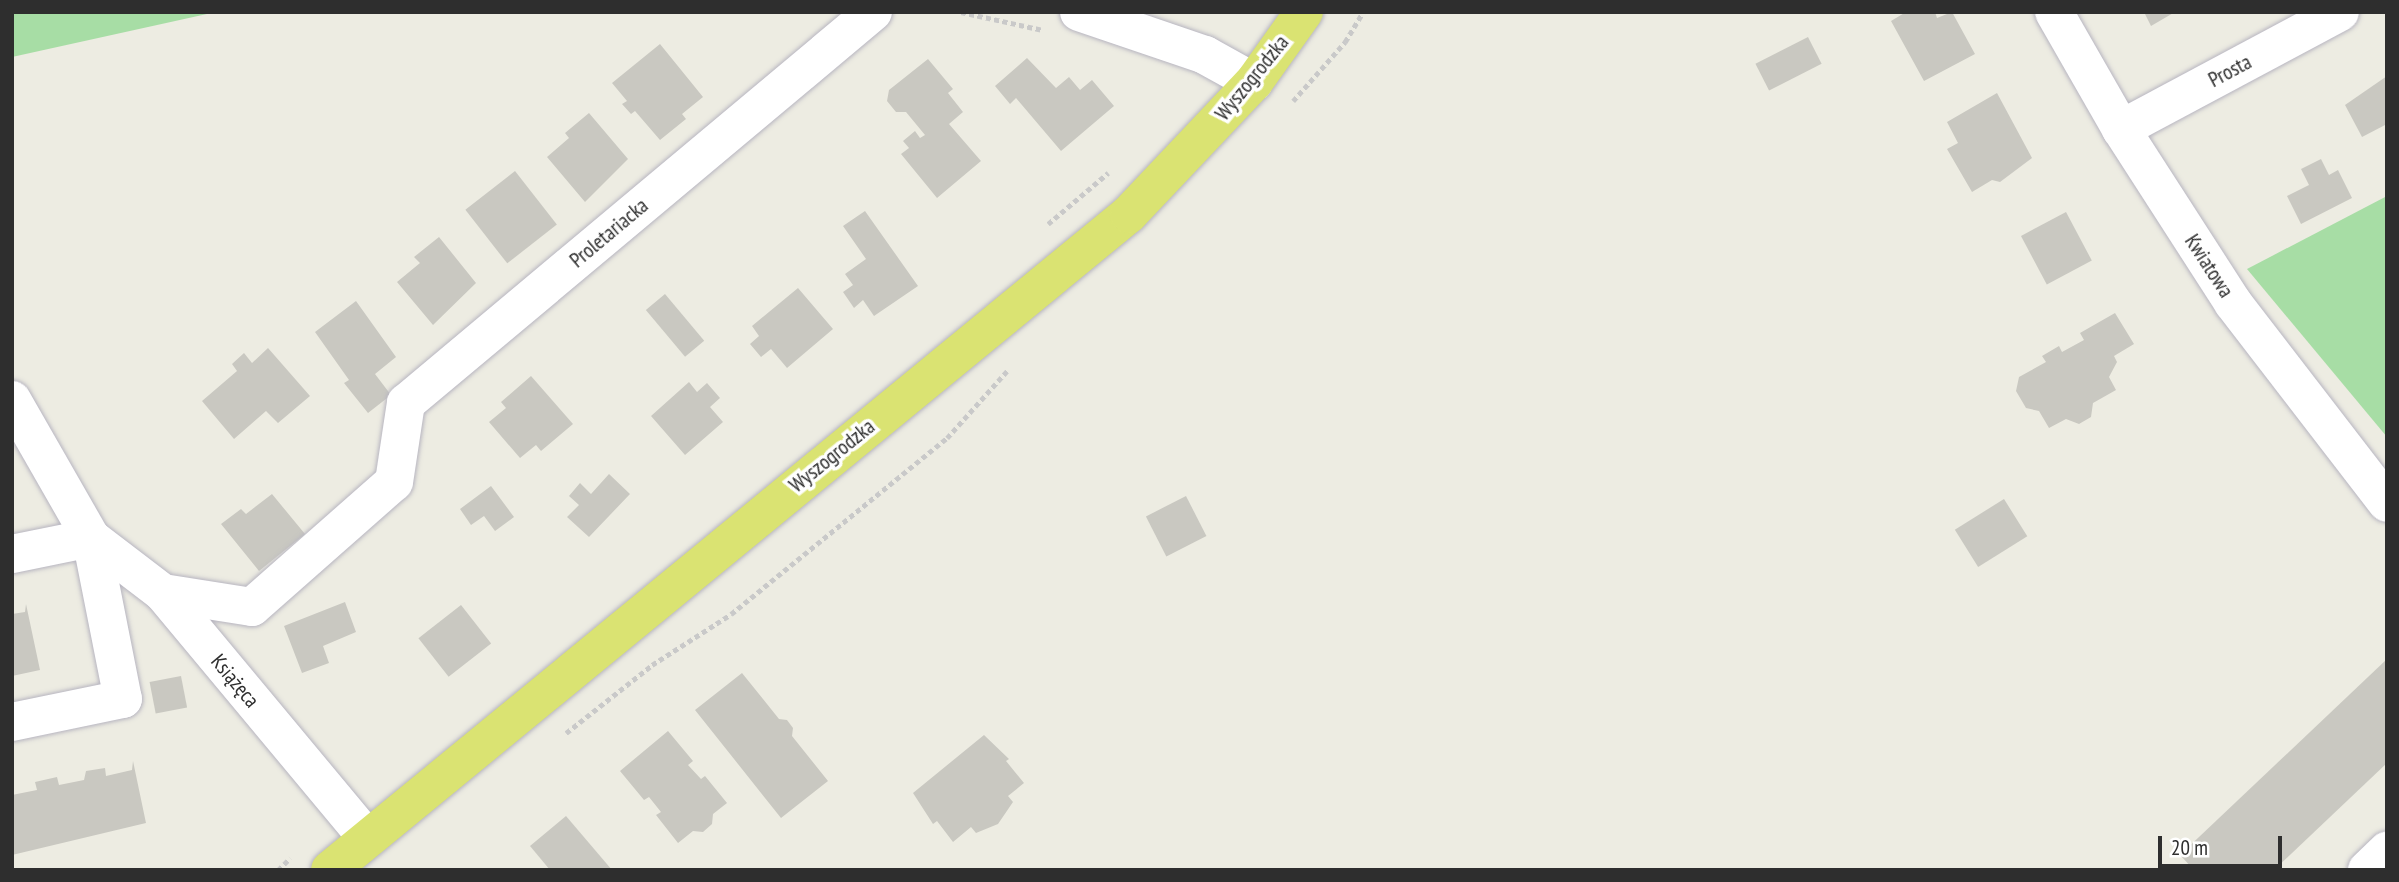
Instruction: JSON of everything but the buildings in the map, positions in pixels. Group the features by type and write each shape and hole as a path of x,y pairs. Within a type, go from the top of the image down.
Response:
{"main road":[{"name":"Wyszogrodzka","path":"330,870 366,837 1129,214 1254,82 1304,12"}],"street":[{"name":"Proletariacka","path":"163,593 252,607 394,482 406,403 873,12"},
{"name":"Kwiatowa","path":"2054,12 2120,129 2233,303 2387,503"},
{"name":"Prosta","path":"2120,129 2340,12"},
{"path":"1066,22 1205,55 1254,82"},
{"name":"Książęca","path":"12,400 91,538 124,699 12,722"},
{"path":"12,554 91,538"},
{"name":"Książęca","path":"91,538 163,593 366,837"},
{"path":"2367,870 2387,851"}],"path":[{"path":"961,12 1066,22"},
{"path":"1044,227 1117,165"},
{"path":"278,870 296,853"}],"green space":[{"path":"12,12 216,12 12,57"},
{"path":"2387,196 2387,437 2247,269"}]}
